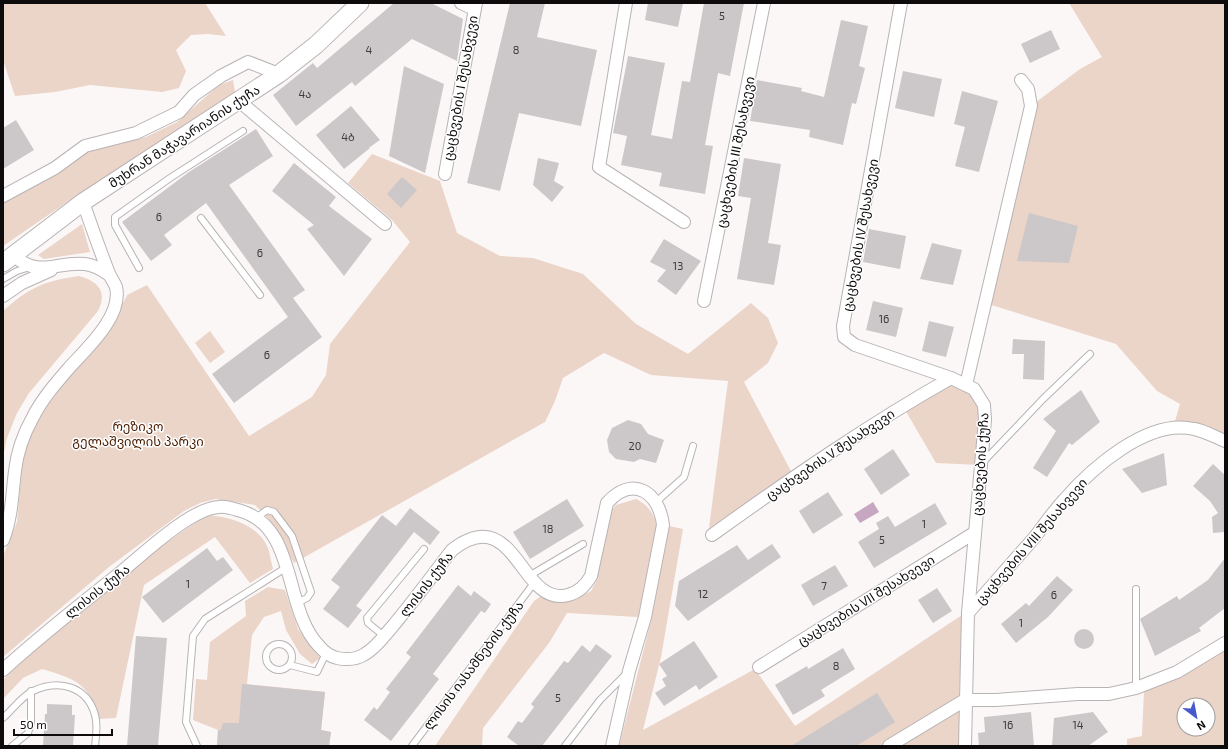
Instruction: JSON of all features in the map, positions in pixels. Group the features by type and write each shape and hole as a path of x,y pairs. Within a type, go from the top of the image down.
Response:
{"main road":[{"name":"მუხრან მაჭავარიანის ქუჩა","path":"8,259 83,202 279,74 316,46 360,3"}],"street":[{"path":"462,3 475,6"},
{"path":"626,3 599,166 684,222"},
{"name":"ცაცხვების III შესახვევი","path":"704,301 764,3"},
{"name":"ცაცხვების IV შესახვევი","path":"901,3 843,326 844,337 855,345 951,378 966,385"},
{"name":"ცაცხვების I შესახვევი","path":"445,174 475,6"},
{"path":"3,196 55,168 85,146 136,133 179,112 194,95 221,76 248,62 279,74"},
{"path":"966,385 1031,106 1028,89 1022,80"},
{"path":"239,101 385,224"},
{"path":"3,540 13,501 15,470 21,442 33,416 49,392 94,341 109,319 116,303 116,287 108,274 83,202"},
{"path":"8,259 30,267 43,268 84,264 97,266 108,274"},
{"path":"3,296 22,283 48,270 70,265"},
{"name":"ცაცხვების V შესახვევი","path":"712,535 794,476 901,406 951,378"},
{"name":"ცაცხვების ქუჩა","path":"965,746 968,613 985,420 984,405 974,389 966,385"},
{"name":"ცაცხვების VIII შესახვევი","path":"968,613 1034,537 1064,499 1099,465 1132,441 1156,431 1186,428 1193,428 1225,441"},
{"name":"ლისის ქუჩა","path":"3,670 48,629 192,516 205,509 219,506 246,512 266,526 274,538 287,567 301,620 312,639 326,653 343,659 355,659 366,654 384,636 452,550 461,543 472,538 486,537 498,542 510,550 531,580 552,596 566,596 577,592 585,586 590,576 607,504 615,495 625,489 638,488 649,493 656,502"},
{"path":"612,746 629,671 645,617 663,526 661,513 656,502"},
{"name":"ცაცხვების VII შესახვევი","path":"759,667 974,533"},
{"path":"889,746 965,700 996,700 1078,694 1109,694 1136,688 1177,672 1225,643"}],"lane":[{"path":"140,268 115,225 115,217 170,178 243,131"},
{"path":"201,218 260,295"},
{"path":"3,279 17,271 30,267"},
{"path":"980,465 1043,399 1090,354"},
{"path":"656,502 684,477 693,446"},
{"path":"256,518 267,510 274,512 292,536 311,592 307,598 297,603"},
{"path":"531,580 583,544"},
{"path":"384,636 368,624 367,618 424,549"},
{"path":"197,746 186,722 193,636 205,619 287,567"},
{"name":"ლისის იასამნების ქუჩა","path":"412,746 531,580"},
{"path":"1136,588 1136,688"},
{"path":"290,665 292,653 287,646 279,644 268,650 266,658 267,662 273,669 282,670 290,665 317,672 326,653"},
{"path":"565,746 600,700 629,671"},
{"path":"3,718 32,692 49,685 64,684 78,690 89,700 96,716 97,728 95,746"},
{"path":"12,746 28,733 31,723 32,692"},
{"path":"571,737 571,746"}],"green space":[{"path":"3,3 205,3 226,36 208,34 191,35 176,50 186,71 179,88 162,92 90,85 55,92 15,96 3,60"},
{"path":"1069,3 1225,3 1225,441 1173,428 1180,404 1157,391 1116,344 985,303 1031,106 1080,69 1102,57"},
{"path":"233,80 235,92 76,196 3,246 3,201 60,172 87,150 146,137 177,122 219,85"},
{"name":"რეზიკო გელაშვილის პარკი","path":"372,154 440,181 457,233 500,256 533,258 583,274 636,324 688,354 751,303 768,318 778,343 768,363 744,382 792,473 709,528 728,381 651,375 604,353 563,378 555,401 545,422 294,563 268,518 255,505 215,499 200,503 184,511 109,567 3,657 3,556 17,522 24,447 35,420 54,392 112,326 127,295 147,285 249,436 312,397 326,375 330,344 410,242 392,220 348,183"},
{"path":"82,224 90,252 44,259 38,255"},
{"path":"79,276 96,284 101,293 101,304 98,311 29,393 17,413 7,438 3,457 3,311 21,296 38,286 56,280"},
{"path":"210,331 225,352 210,363 195,343"},
{"path":"951,378 979,396 981,465 936,463 904,408"},
{"path":"636,499 645,504 651,512 657,531 638,617 567,613 549,643 483,728 482,746 435,746 534,601 541,596 551,601 578,598 591,591 597,580 610,512 616,505"},
{"path":"208,515 234,520 258,533 268,548 273,569 250,583 215,537 144,585 116,718 98,719 91,697 79,684 64,676 42,669 23,678 3,699 3,680 51,635 127,572"},
{"path":"669,526 683,529 661,657 643,730 755,669 795,726 962,615 959,700 881,746 619,746 651,621"},
{"path":"268,587 285,590 298,629 320,658 312,664 300,654 286,630 281,611 264,617 252,635 247,684 325,692 321,730 331,732 329,746 217,746 218,730 193,720 196,679 207,680 210,642 246,616 245,601"},
{"path":"1225,643 1225,746 1127,746 1127,739 1142,736 1144,691"},
{"path":"965,700 965,746 889,746"}],"shaded area":[{"path":"873,502 879,512 860,523 854,514"}],"building":[{"path":"394,3 431,3 463,19 457,61 412,39 355,86 352,82 296,126 273,95 313,63 317,68"},
{"path":"510,3 545,3 537,37 597,50 581,126 519,113 500,191 467,183"},
{"path":"648,3 683,3 678,27 645,20"},
{"path":"704,3 744,3 730,76 718,73 705,145 713,146 705,194 659,186 662,173 621,165 627,136 613,133 628,56 665,63 651,135 672,139 682,81 690,82"},
{"path":"841,20 868,26 859,66 865,68 856,104 852,103 843,145 809,137 810,130 750,121 757,80 802,88 801,91 824,97"},
{"path":"1051,30 1060,49 1030,63 1021,44"},
{"path":"404,66 444,84 425,173 389,156"},
{"path":"903,71 942,79 934,117 895,108"},
{"path":"962,91 998,101 979,172 955,166 965,127 954,124"},
{"path":"351,106 380,140 369,147 370,148 344,169 316,135"},
{"path":"16,120 34,150 3,169 3,128"},
{"path":"256,129 273,156 229,185 305,290 293,298 322,337 234,403 212,374 288,317 206,203 164,235 172,245 151,261 122,222 189,172"},
{"path":"538,158 559,163 554,181 564,187 552,202 533,185"},
{"path":"744,158 781,164 768,243 781,245 774,285 737,279 751,198 738,196"},
{"path":"294,163 336,197 329,206 372,239 344,276 307,229 314,225 272,191"},
{"path":"402,177 417,190 401,208 387,194"},
{"path":"1029,213 1078,226 1069,263 1017,261"},
{"path":"869,229 906,236 900,269 863,262"},
{"path":"664,239 701,261 676,295 657,281 666,270 650,262"},
{"path":"932,243 962,250 953,285 920,279"},
{"path":"873,301 903,308 896,337 866,330"},
{"path":"929,321 954,327 946,357 922,351"},
{"path":"1013,339 1045,341 1044,380 1023,379 1024,354 1012,354"},
{"path":"1081,390 1100,422 1072,445 1069,443 1047,477 1033,468 1056,431 1043,419"},
{"path":"628,420 641,424 648,434 664,440 656,463 640,459 634,462 616,459 609,452 607,440 612,428"},
{"path":"893,449 910,475 881,495 864,469"},
{"path":"1164,453 1167,485 1142,493 1122,469"},
{"path":"1213,464 1225,475 1225,532 1213,533 1212,517 1218,513 1210,501 1193,486"},
{"path":"828,492 843,515 813,534 799,511"},
{"path":"567,499 584,526 530,559 513,532"},
{"path":"935,503 947,524 874,568 858,542 879,529 876,523 888,516 895,527"},
{"path":"410,508 440,532 430,545 414,532 356,606 362,610 348,628 323,609 340,587 331,580 382,515 396,526"},
{"path":"772,544 781,557 688,621 675,606 679,581 737,545 748,560"},
{"path":"207,548 217,561 223,557 233,570 163,623 142,597"},
{"path":"1225,558 1225,608 1199,628 1201,631 1155,656 1140,619 1177,596 1179,600 1208,580"},
{"path":"835,565 848,586 813,606 801,585"},
{"path":"1057,576 1073,590 1048,617 1016,643 1001,624 1026,603 1029,606"},
{"path":"458,585 471,596 474,591 491,604 485,613 481,611 433,674 439,679 391,741 364,720 374,707 377,710 390,692 386,689 411,657 406,653"},
{"path":"937,588 952,611 933,623 918,600"},
{"path":"1084,629 1091,632 1094,639 1091,646 1084,649 1077,646 1074,639 1077,632"},
{"path":"136,636 167,638 158,746 127,746"},
{"path":"694,641 718,677 699,690 696,685 664,706 655,693 666,686 662,679 667,676 659,664"},
{"path":"596,644 612,656 542,746 519,746 507,737 518,721 522,723 534,707 531,704 564,661 568,663 582,645 590,652"},
{"path":"843,648 855,669 821,690 825,696 793,715 775,685 807,666 808,669"},
{"path":"242,684 325,692 321,730 331,732 329,746 217,746 218,730 221,730 223,723 239,723"},
{"path":"877,693 895,722 871,737 856,746 791,746"},
{"path":"47,704 72,705 72,715 75,715 73,746 43,746"},
{"path":"1031,712 1034,746 979,746 978,733 985,732 984,717"},
{"path":"1093,712 1108,732 1088,746 1052,746 1054,718"}]}
